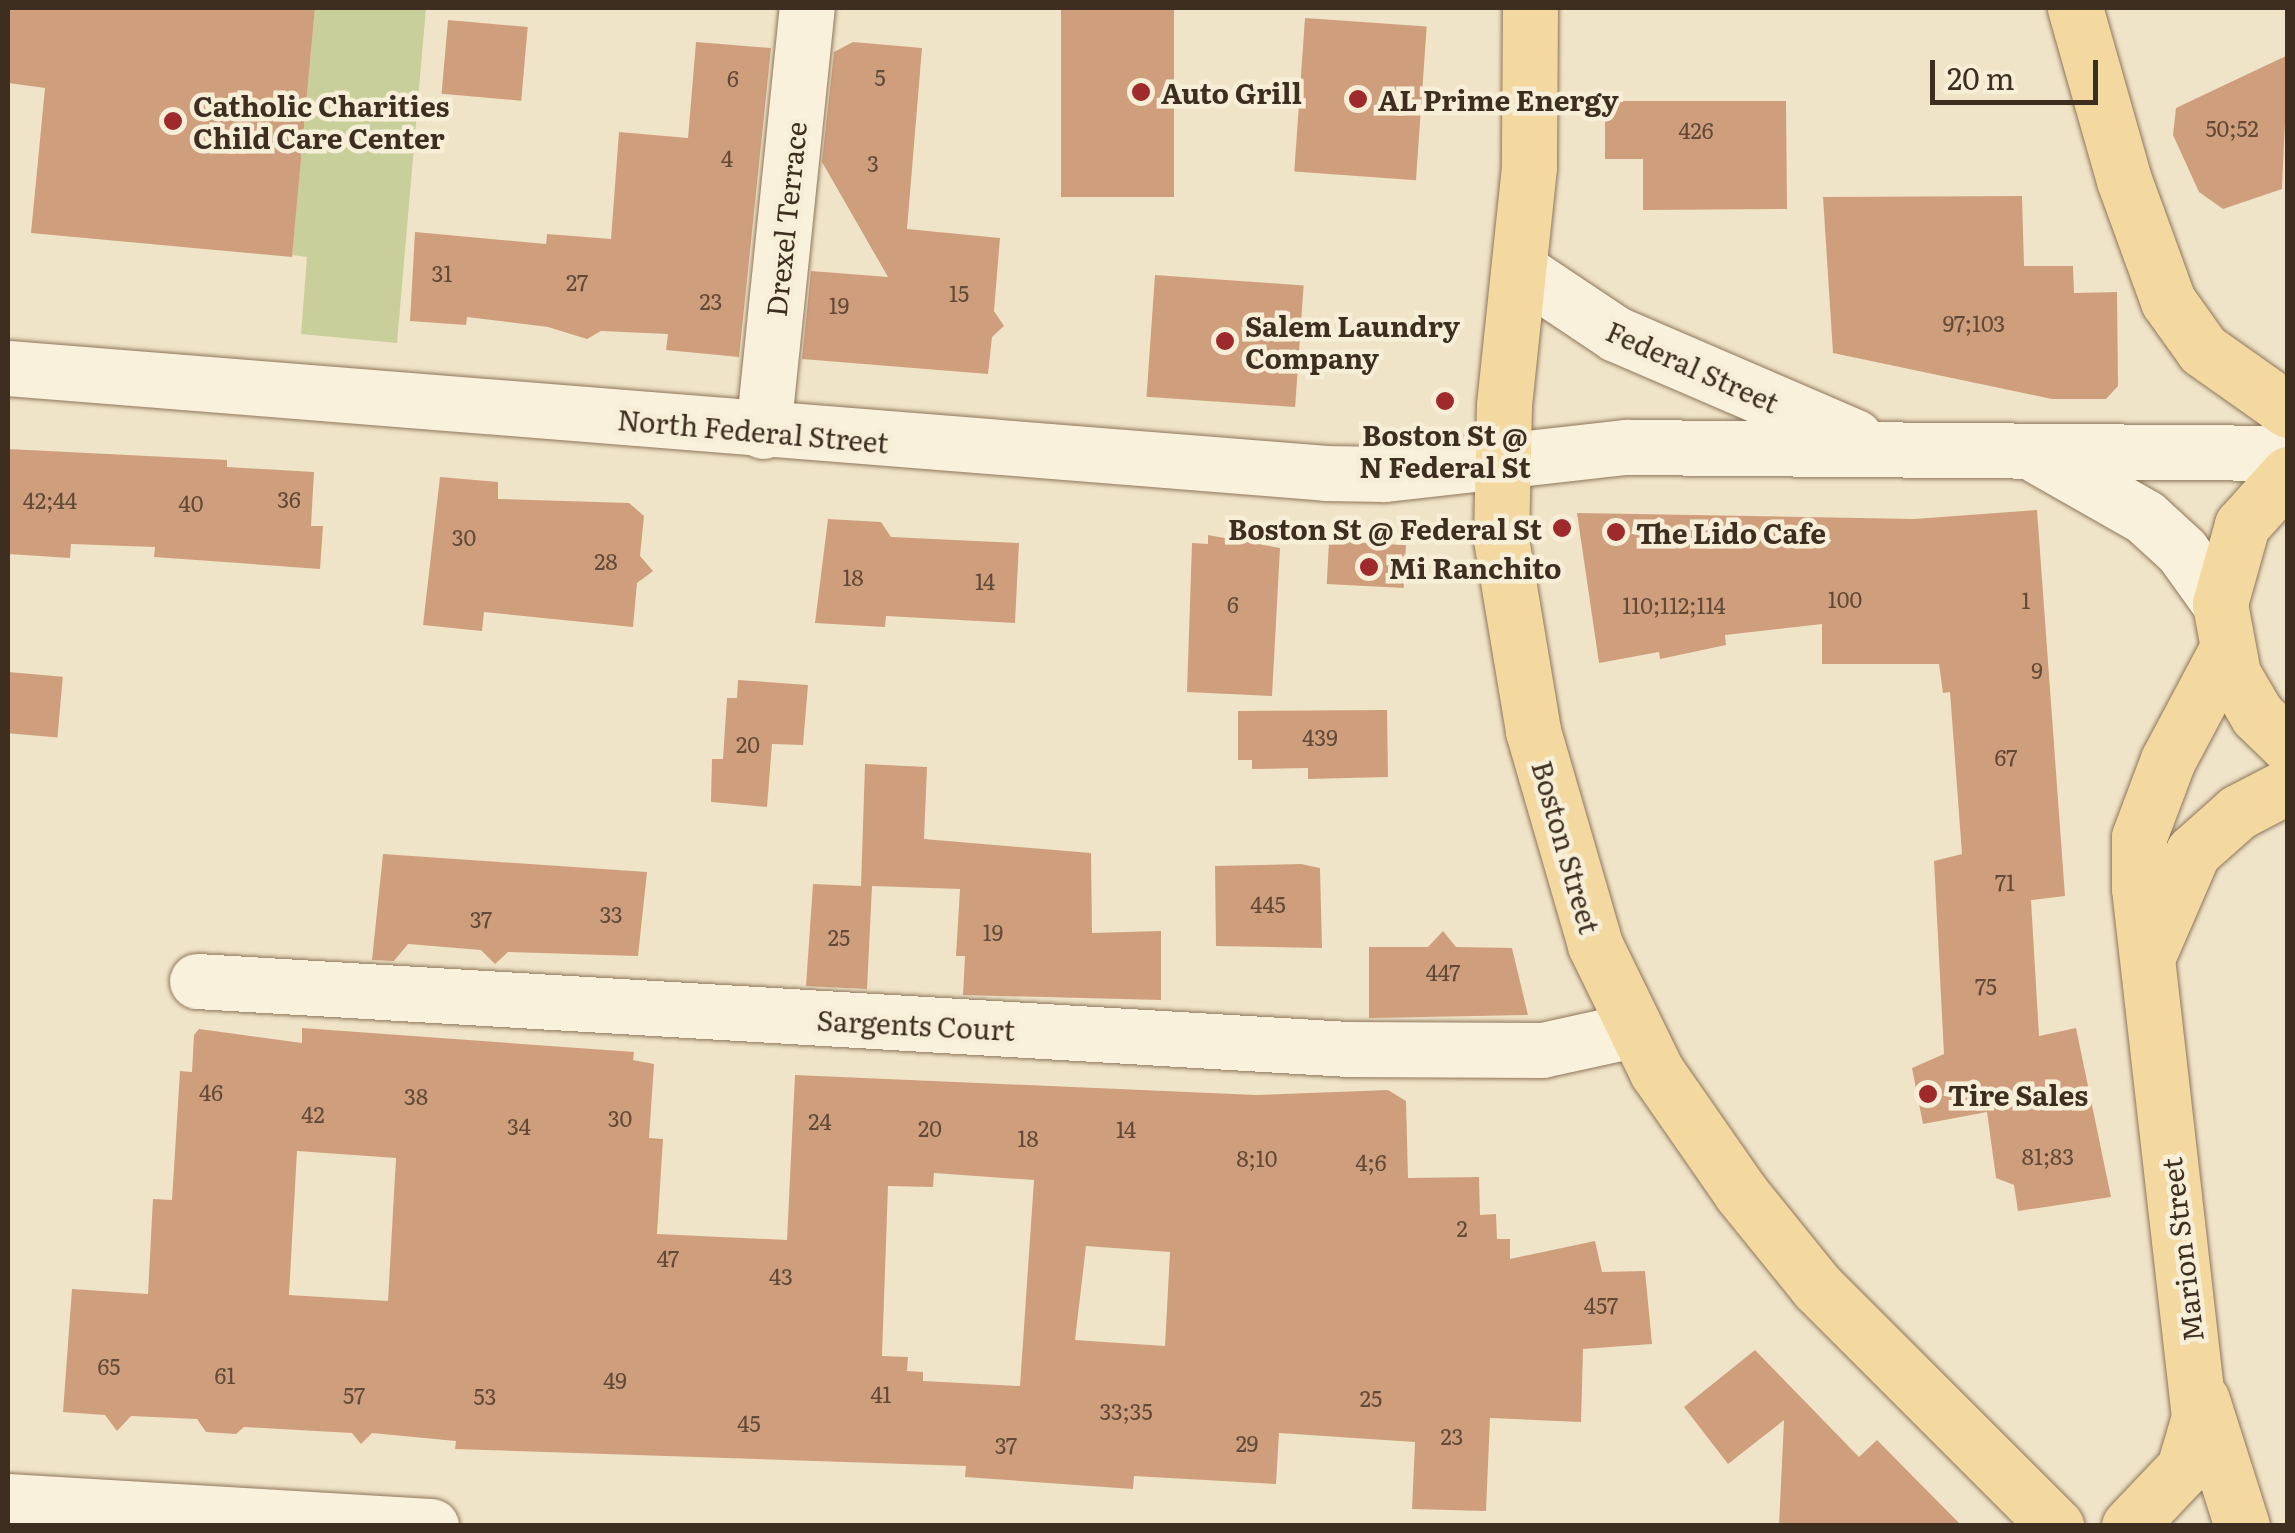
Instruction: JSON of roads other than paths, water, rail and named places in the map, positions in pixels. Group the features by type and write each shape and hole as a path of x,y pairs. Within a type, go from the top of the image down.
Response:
{"main road":[{"name":"Boston Street","path":"1530,8 1530,149 1500,463 1506,589 1533,731 1595,946 1633,1030 1684,1114 1818,1288 2056,1526"},
{"path":"2075,8 2151,268 2168,301 2202,350 2288,410"},
{"name":"Marion Street","path":"2129,1526 2184,1468 2196,1434 2197,1384 2151,949 2138,869 2142,822 2223,628 2242,525 2288,474"},
{"path":"2223,628 2244,696 2288,745"},
{"name":"Marion Street","path":"2151,949 2193,852 2238,812 2288,786"},
{"path":"2197,1384 2242,1526"}],"street":[{"name":"Drexel Terrace","path":"763,431 807,8"},
{"name":"Federal Street","path":"1520,270 1616,334 1876,446"},
{"name":"North Federal Street","path":"8,368 1326,473 1500,463"},
{"name":"Federal Street","path":"1500,463 1626,447 1876,446 2031,452 2288,453"},
{"name":"Federal Street","path":"2031,452 2146,517 2182,551 2223,628"},
{"name":"Sargents Court","path":"197,982 1347,1049 1542,1050 1633,1030"},
{"path":"8,1500 431,1526"}],"place":[{"name":"Auto Grill","path":"1141,92"},
{"name":"AL Prime Energy","path":"1358,99"},
{"name":"Catholic Charities Child Care Center","path":"173,121"},
{"name":"Salem Laundry Company","path":"1225,341"},
{"name":"Boston St @ N Federal St","path":"1445,401"},
{"name":"Boston St @ Federal St","path":"1562,528"},
{"name":"The Lido Cafe","path":"1616,532"},
{"name":"Mi Ranchito","path":"1369,567"},
{"name":"Tire Sales","path":"1928,1094"}]}
